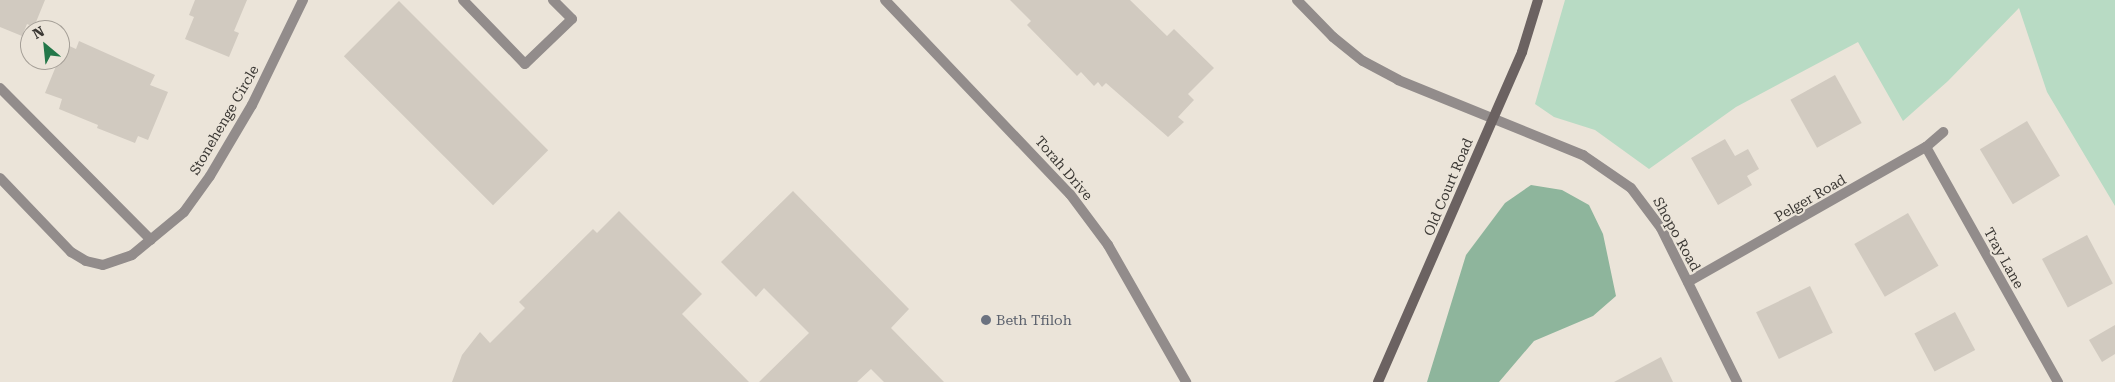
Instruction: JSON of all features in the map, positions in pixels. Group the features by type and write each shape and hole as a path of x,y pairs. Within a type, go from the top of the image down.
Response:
{"main road":[{"name":"Old Court Road","path":"1378,382 1522,52 1538,0"}],"street":[{"name":"Stonehenge Circle","path":"0,178 71,252 86,261 103,265 117,263 151,240 184,212 210,176 252,105 303,0"},
{"path":"463,0 525,64 572,19 553,0"},
{"name":"Torah Drive","path":"885,0 1034,153 1076,200 1108,245 1186,382"},
{"name":"Shopo Road","path":"1297,0 1333,37 1363,61 1398,80 1494,117 1583,155 1631,188 1649,208 1737,382"},
{"path":"0,88 151,240"},
{"name":"Pelger Road","path":"1688,282 1926,147 1943,132"},
{"name":"Tray Lane","path":"1926,147 2058,382"}],"green space":[{"path":"1565,0 2115,0 2115,206 2047,92 2019,8 1948,81 1903,121 1858,42 1736,107 1649,169 1595,130 1554,117 1535,104"},
{"path":"1531,185 1562,190 1589,205 1603,234 1616,296 1593,316 1534,341 1499,382 1427,382 1466,255 1505,203"}],"building":[{"path":"0,0 45,0 37,20 20,20 20,35 0,27"},
{"path":"195,0 247,0 234,31 239,33 229,57 185,39 194,17 189,15"},
{"path":"1010,0 1130,0 1167,36 1174,29 1214,68 1188,94 1194,100 1178,117 1184,122 1168,137 1106,83 1102,87 1098,82 1094,86 1081,72 1077,76 1027,25 1031,21"},
{"path":"399,1 548,150 493,205 344,56"},
{"path":"79,41 155,75 150,85 168,92 148,140 138,136 135,143 97,128 98,125 59,109 62,99 45,93 54,70 70,70 70,46 76,49"},
{"path":"1835,75 1862,123 1817,148 1790,100"},
{"path":"2027,121 2060,176 2013,204 1980,149"},
{"path":"1725,139 1735,156 1748,149 1759,169 1747,176 1752,185 1718,205 1691,158"},
{"path":"793,191 909,309 891,328 944,382 884,382 871,369 857,382 759,382 809,333 764,288 756,297 721,262"},
{"path":"619,211 702,294 682,314 749,382 452,382 462,355 480,332 490,343 525,308 519,302 593,229 597,233"},
{"path":"1908,213 1938,266 1885,297 1854,244"},
{"path":"2087,235 2113,284 2068,308 2042,259"},
{"path":"1810,286 1833,333 1779,359 1756,312"},
{"path":"1955,312 1975,350 1935,372 1914,334"},
{"path":"2115,325 2115,354 2102,362 2089,340"},
{"path":"1661,357 1673,382 1614,382"}],"place":[{"name":"Beth Tfiloh","path":"986,320"}]}
